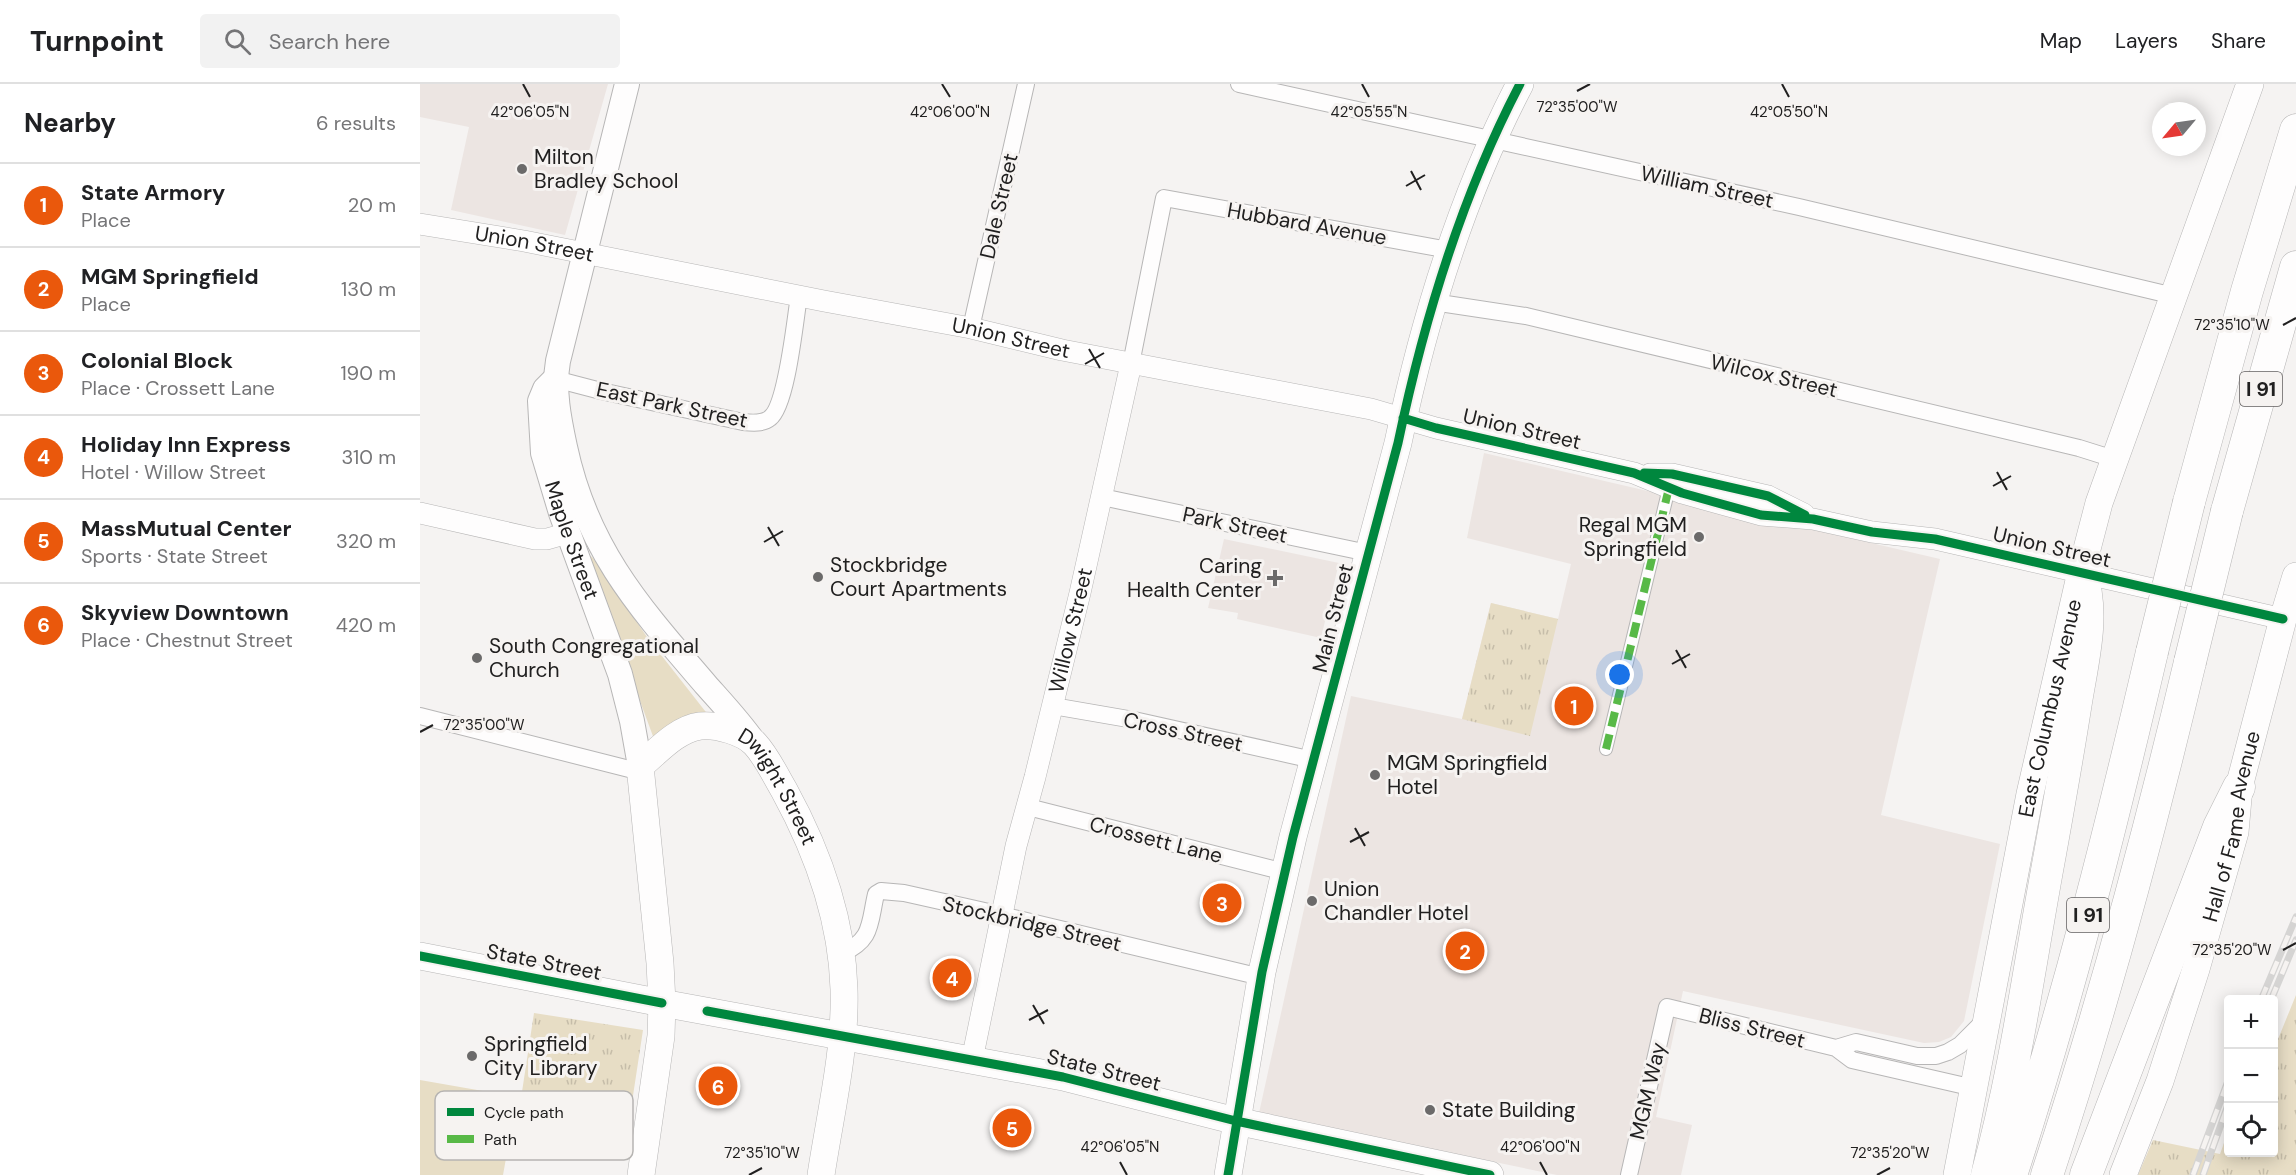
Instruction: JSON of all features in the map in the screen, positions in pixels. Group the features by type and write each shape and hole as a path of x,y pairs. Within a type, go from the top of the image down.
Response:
{"highway":[{"name":"I 91","path":"2011,1175 2080,949 2189,502 2247,291 2296,130"},
{"name":"I 91","path":"2047,1175 2115,957 2147,838 2227,511 2296,267"},
{"path":"1987,1175 2009,1077 2078,693 2088,626 2087,589 2081,572"},
{"path":"2086,1175 2219,827 2239,787"}],"main road":[{"name":"Maple Street","path":"627,84 567,319 555,379 545,389 540,401 540,433 547,470 620,674 632,722 640,769 662,1003 661,1036 641,1175"},
{"name":"Main Street","path":"1228,1175 1261,977 1285,872 1433,302 1449,250 1492,140 1520,84"},
{"name":"East Columbus Avenue","path":"1957,1175 2030,794 2081,572 2114,459 2250,84"},
{"name":"Dwight Street","path":"555,379 561,430 573,481 579,502 602,549 627,590 647,616 754,742 788,798 818,861 828,893 841,954 844,991 842,1035 821,1175"},
{"name":"Hall of Fame Avenue","path":"2123,1175 2179,1026 2235,832 2239,787 2289,620 2296,576"},
{"path":"640,769 670,741 694,727 717,727 754,742"},
{"name":"State Street","path":"420,956 1063,1077 1236,1121 1484,1174"}],"street":[{"name":"Dale Street","path":"971,328 1026,84"},
{"name":"William Street","path":"1239,84 1821,212 2174,296"},
{"name":"Hubbard Avenue","path":"1164,198 1449,250"},
{"name":"Willow Street","path":"972,1060 1016,846 1053,706 1131,364 1164,198"},
{"name":"Union Street","path":"420,224 971,328 1131,364 1371,409 1436,428 1634,473 1669,488 1761,515 1813,519 1881,533 1935,539 2289,620"},
{"name":"East Park Street","path":"555,379 601,392 743,422 759,423 770,418 778,408 786,377 799,296"},
{"name":"Wilcox Street","path":"1433,302 1526,316 2079,448 2114,459"},
{"name":"Union Street","path":"1634,473 1672,474 1767,496 1813,519"},
{"path":"1606,749 1669,488"},
{"name":"Park Street","path":"1100,503 1368,553"},
{"path":"420,513 535,539 547,539 568,533"},
{"name":"Cross Street","path":"1053,706 1134,720 1313,760"},
{"path":"420,716 640,769"},
{"name":"Crossett Lane","path":"1028,807 1285,872"},
{"name":"Stockbridge Street","path":"841,954 857,946 865,937 872,922 876,894 881,891 904,893 1261,977"},
{"name":"Bliss Street","path":"1667,1007 1836,1048 1852,1060 1974,1088"},
{"name":"MGM Way","path":"1629,1175 1667,1007"},
{"name":"Bliss Street","path":"1836,1048 1856,1042 1917,1056 1936,1056 1966,1041 1989,1015"}],"shaded area":[{"name":"Milton Bradley School","path":"420,84 608,84 565,235 451,210 469,127 420,117"},
{"path":"1484,453 1940,559 1881,815 2000,844 1964,1021 1951,1037 1939,1042 1924,1043 1683,991 1656,1117 1692,1125 1681,1175 1557,1175 1259,1113 1351,696 1462,719 1491,603 1558,619 1571,564 1467,538"},
{"name":"Caring Health Center","path":"1224,539 1339,563 1321,638 1237,619 1238,613 1208,608"}],"green space":[{"path":"585,551 593,558 647,637 709,716 654,739"},
{"path":"1491,603 1558,619 1530,736 1462,719"},
{"path":"2296,995 2296,1175 2138,1175 2153,1140 2220,1154 2224,1143 2224,1157 2278,1157 2278,1039"},
{"path":"534,1013 643,1030 633,1096 633,1091 522,1091"},
{"path":"420,1080 483,1091 435,1091 435,1160 506,1160 503,1175 420,1175"}],"railway":[{"path":"2263,995 2296,917"},
{"path":"2273,995 2296,940"},
{"path":"2193,1175 2224,1092"},
{"path":"2203,1175 2224,1116"}],"marked path":[{"path":"1606,749 1669,488"}],"cycle path":[{"path":"1228,1175 1262,972 1293,837 1398,443 1432,305 1462,215 1520,84"},
{"path":"1403,418 1436,428 1634,473 1682,493 1761,515 1813,519 1872,532 1935,539 2283,619"},
{"path":"1644,473 1672,474 1768,496 1805,515"},
{"path":"420,956 662,1003"},
{"path":"707,1011 1063,1077 1236,1121 1490,1175"}],"place":[{"name":"Milton Bradley School","path":"522,169"},
{"name":"Regal MGM Springfield","path":"1699,537"},
{"name":"Stockbridge Court Apartments","path":"818,577"},
{"name":"Caring Health Center","path":"1275,578"},
{"name":"South Congregational Church","path":"477,658"},
{"name":"State Armory","path":"1574,706"},
{"name":"MGM Springfield Hotel","path":"1375,775"},
{"name":"Union Chandler Hotel","path":"1312,901"},
{"name":"Colonial Block","path":"1222,903"},
{"name":"MGM Springfield","path":"1465,951"},
{"name":"Holiday Inn Express","path":"952,978"},
{"name":"Springfield City Library","path":"472,1056"},
{"name":"Skyview Downtown","path":"718,1086"},
{"name":"State Building","path":"1430,1110"},
{"name":"MassMutual Center","path":"1012,1128"}]}
